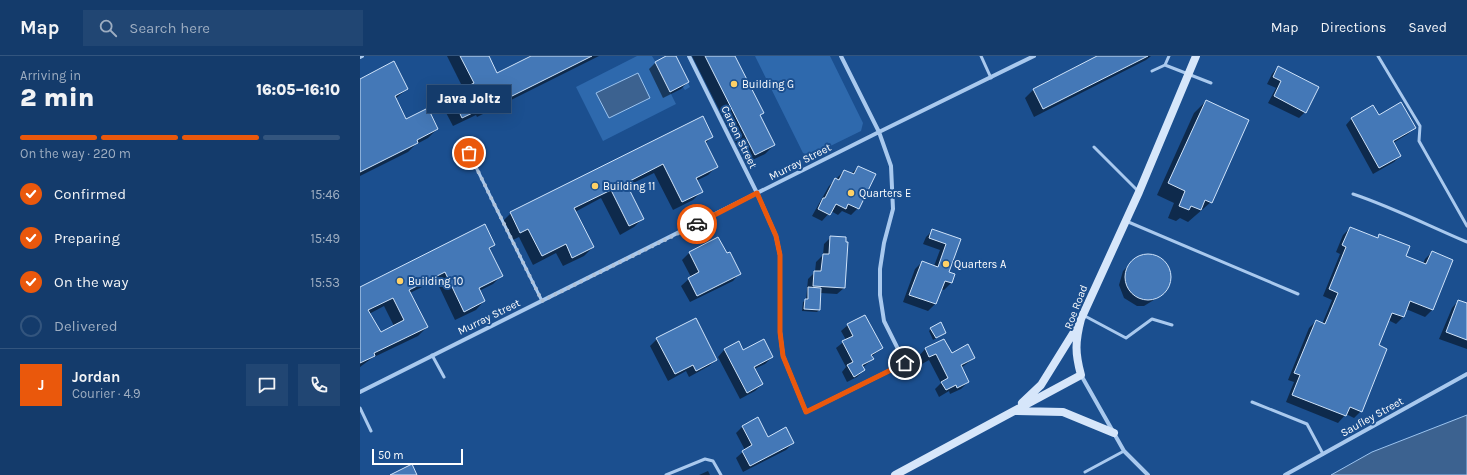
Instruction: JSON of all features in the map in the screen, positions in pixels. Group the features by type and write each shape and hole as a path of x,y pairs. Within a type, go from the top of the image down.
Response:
{"main road":[{"name":"Roe Road","path":"1081,375 1076,356 1076,340 1082,317 1139,192 1196,56"},
{"path":"1014,411 1040,385 1082,317"},
{"path":"898,474 1081,375"},
{"path":"1014,411 1063,412 1114,433"}],"street":[{"name":"Carson Street","path":"689,56 757,193 776,236 780,255 780,332 783,356 806,412 905,363 884,321 880,295 880,269 884,244 893,209 893,195 891,166 879,132"},
{"path":"841,56 879,132"},
{"name":"Murray Street","path":"360,392 1034,56"},
{"name":"Saufley Street","path":"1285,475 1467,374"},
{"path":"1081,375 1124,451 1148,475"}],"lane":[{"path":"980,56 991,78"},
{"path":"1152,71 1165,65 1169,56"},
{"path":"1378,56 1420,126 1419,141 1467,226"},
{"path":"1165,65 1211,84"},
{"path":"1094,147 1139,192"},
{"path":"469,153 542,301"},
{"path":"1352,194 1376,202 1467,242"},
{"path":"1126,220 1298,294"},
{"path":"1082,317 1126,338 1152,319 1172,325"},
{"path":"432,355 444,377"},
{"path":"1252,402 1307,424 1324,454"},
{"path":"360,408 371,431"},
{"path":"1085,472 1124,451"},
{"path":"666,475 705,459 714,461 721,475"}],"shaded area":[{"path":"637,56 652,56 655,61 666,56 676,56 690,87 685,90 682,86 670,92 676,104 603,141 576,87"},
{"path":"755,56 830,56 863,123 861,131 810,156 803,153"},
{"path":"638,73 650,98 609,118 596,93"},
{"path":"1467,415 1467,475 1331,475 1372,452"}],"building":[{"path":"460,56 489,56 497,73 531,56 592,56 486,109 485,107 462,118 451,95 474,83"},
{"path":"666,56 676,56 689,82 670,92 655,62"},
{"name":"Building G","path":"705,56 735,56 764,113 760,115 775,145 755,155"},
{"path":"1097,56 1148,56 1043,109 1033,89"},
{"path":"394,61 408,89 395,96 406,119 428,108 438,129 417,140 418,143 360,172 360,79"},
{"path":"1278,66 1319,87 1306,113 1274,96 1281,81 1273,77"},
{"path":"1206,100 1249,120 1212,203 1205,200 1201,210 1191,206 1189,210 1179,206 1185,191 1168,183"},
{"path":"1401,102 1416,128 1393,141 1401,156 1379,168 1351,118 1373,105 1379,115"},
{"name":"Building 11","path":"703,116 713,137 705,141 718,167 696,178 703,192 682,202 663,164 626,183 644,219 629,226 611,190 574,208 594,247 572,258 566,244 542,256 528,229 520,233 510,212"},
{"name":"Quarters E","path":"858,166 876,174 859,209 848,204 846,209 836,204 830,215 818,209 835,178 839,180 844,170 854,174"},
{"name":"Building 10","path":"485,224 495,245 489,248 503,276 479,288 485,301 464,312 445,272 409,290 428,327 374,353 375,356 360,363 360,287","holes":["393,298 404,320 381,332 368,310"]},
{"path":"1350,227 1378,238 1379,234 1410,246 1406,256 1426,264 1432,251 1453,260 1433,310 1410,301 1404,317 1392,313 1379,345 1387,349 1362,412 1350,407 1346,416 1292,395 1300,375 1294,373 1316,320 1325,324 1338,293 1329,289 1346,247 1342,245"},
{"name":"Quarters A","path":"932,229 961,239 949,272 955,274 952,283 945,281 936,304 909,295 922,261 938,267 946,244 929,238"},
{"path":"830,236 846,237 846,242 848,242 845,288 813,286 814,271 821,271 823,254 829,254"},
{"path":"718,237 727,253 730,252 741,274 697,296 688,278 699,272 689,252"},
{"path":"1148,254 1161,258 1167,264 1171,277 1167,290 1161,296 1148,300 1135,296 1129,290 1125,277 1129,264 1135,258"},
{"path":"808,287 821,288 820,310 804,309 805,299 808,299"},
{"path":"1458,300 1467,303 1467,340 1446,332"},
{"path":"865,315 883,348 871,355 874,359 862,365 865,370 854,377 847,365 853,362 842,341 853,336 847,324"},
{"path":"696,318 717,360 696,371 693,365 675,374 656,338"},
{"path":"941,322 946,333 936,338 930,328"},
{"path":"764,339 773,357 754,367 763,384 747,393 724,349 739,341 743,350"},
{"path":"944,339 952,353 968,344 975,358 961,365 969,382 957,388 956,385 946,390 941,382 948,378 936,354 929,357 925,348"},
{"path":"758,417 768,437 786,427 794,443 750,466 742,451 752,445 742,426"},
{"path":"412,464 417,475 390,475"}],"way so far":[{"path":"469,153 542,301 697,224"}],"place":[{"name":"Building G","path":"734,84"},
{"name":"Java Joltz","path":"469,153"},
{"name":"Building 11","path":"595,186"},
{"name":"Quarters E","path":"851,193"},
{"name":"Quarters A","path":"946,264"},
{"name":"Building 10","path":"400,281"}],"route":[{"path":"697,224 757,193 776,236 780,255 780,332 783,356 806,412 905,363"}]}
